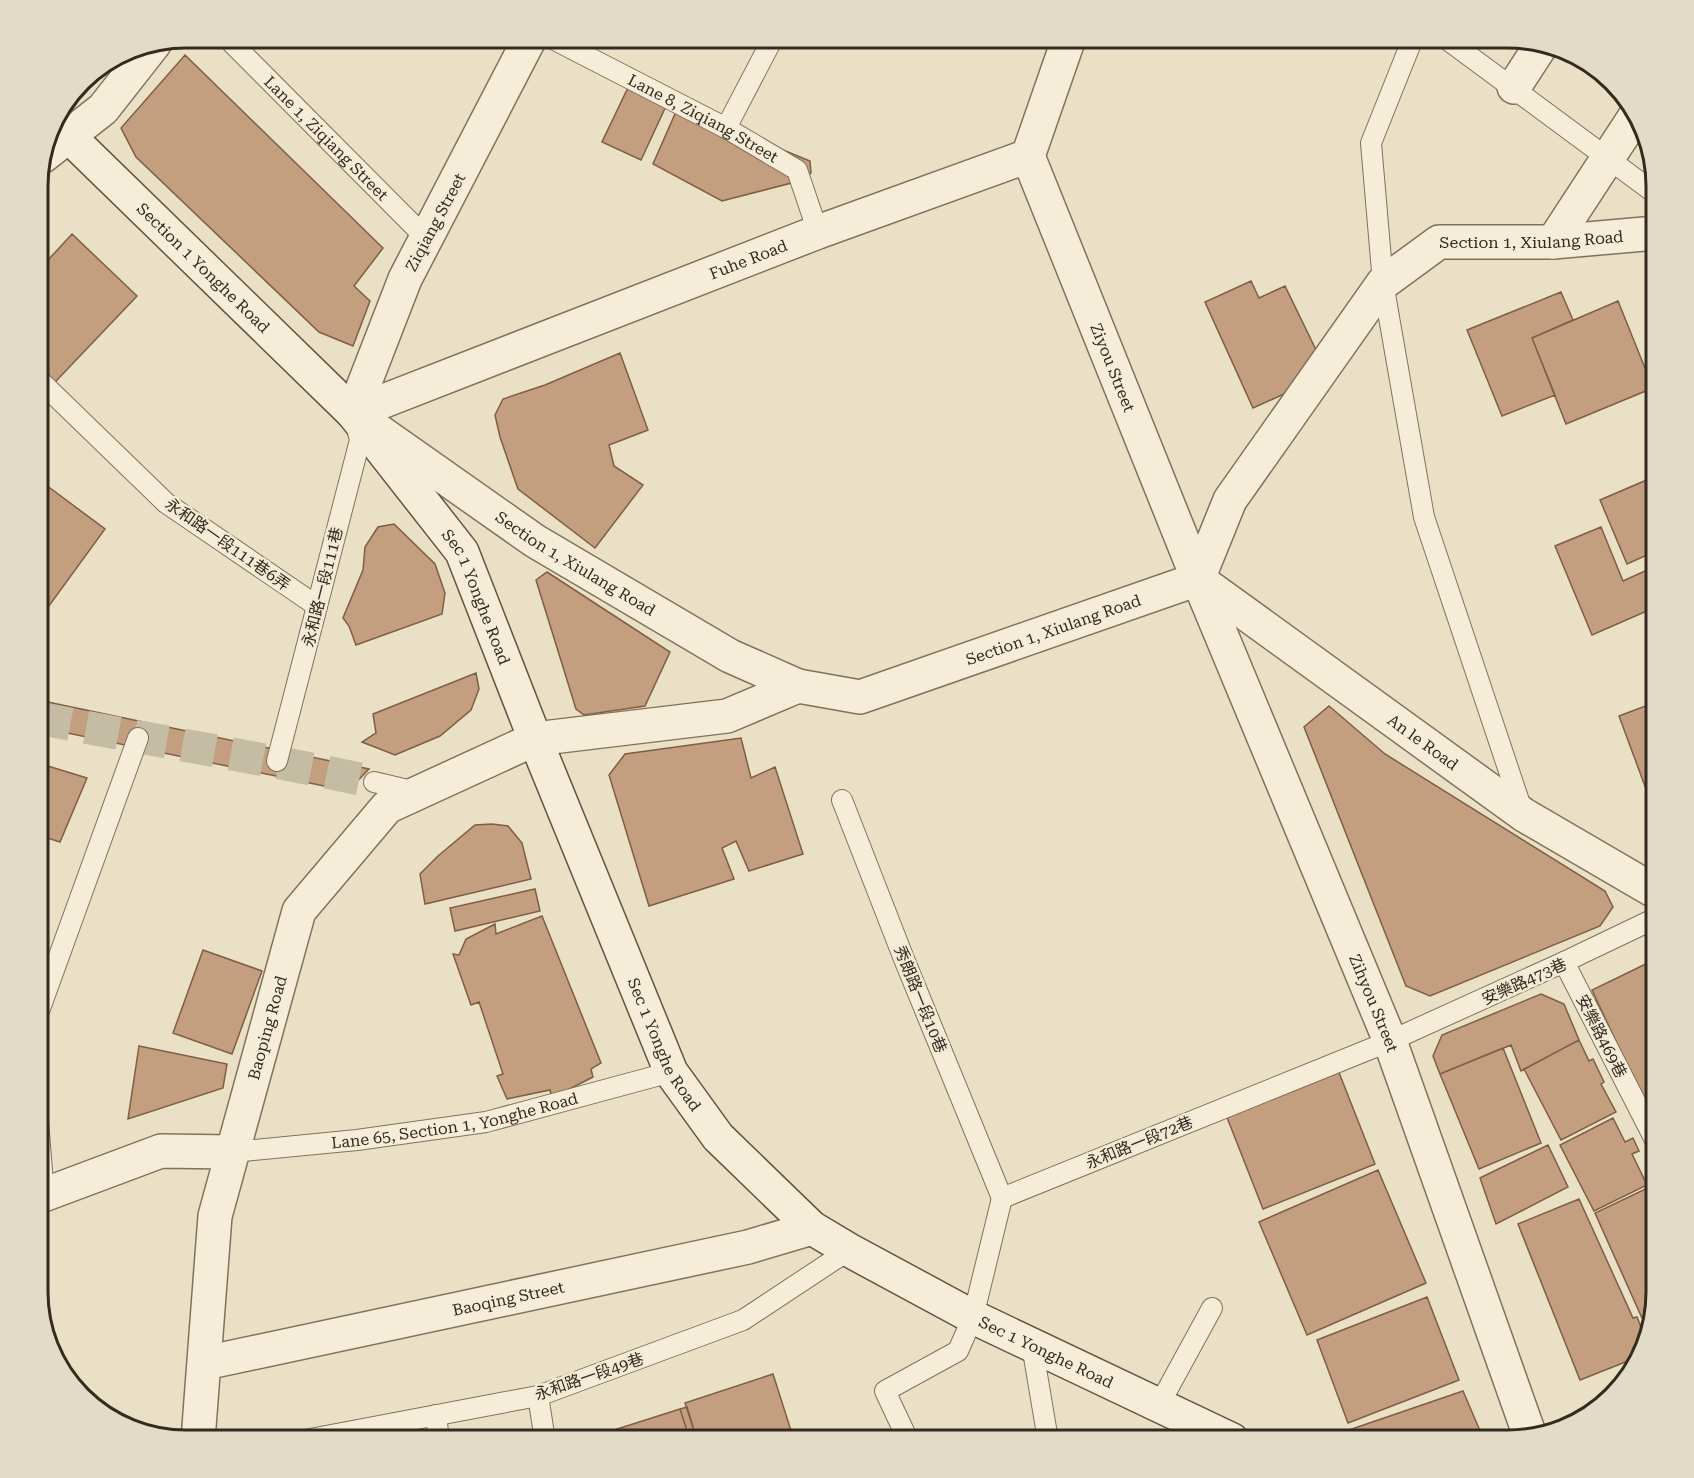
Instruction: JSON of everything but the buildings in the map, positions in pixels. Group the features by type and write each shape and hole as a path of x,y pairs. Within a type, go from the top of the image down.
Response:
{"street":[{"name":"Ziqiang Street","path":"353,413 405,279 525,48"},
{"path":"1028,156 1058,48"},
{"path":"1514,87 1537,51"},
{"path":"62,128 104,110 146,54"},
{"path":"1553,242 1630,124"},
{"name":"Section 1 Yonghe Road","path":"61,128 353,413"},
{"name":"Fuhe Road","path":"353,413 818,232 1028,156"},
{"name":"Ziyou Street","path":"1028,156 1198,579"},
{"name":"Section 1, Xiulang Road","path":"353,413 535,541 730,656 798,686 860,697 1198,579 1230,501 1383,283 1439,242 1553,242 1646,234"},
{"name":"Sec 1 Yonghe Road","path":"353,413 462,552 535,739 671,1072 718,1137 812,1228 849,1250 973,1317 1211,1430"},
{"name":"An le Road","path":"1198,579 1524,815 1646,886"},
{"name":"Zihyou Street","path":"1198,579 1390,1041 1527,1428"},
{"name":"Baoping Road","path":"199,1430 215,1216 299,911 387,807 535,739 727,716 798,686"},
{"path":"48,1193 161,1151 233,1152"},
{"name":"Baoqing Street","path":"205,1364 748,1247 812,1228"}],"lane":[{"name":"Lane 1, Ziqiang Street","path":"237,48 427,239"},
{"name":"Lane 8, Ziqiang Street","path":"570,48 726,128 797,170 818,232"},
{"path":"726,128 768,48"},
{"path":"1409,48 1371,143 1383,283 1424,517 1524,815"},
{"path":"1459,48 1646,186"},
{"name":"永和路一段111巷6弄","path":"48,389 166,503 317,606"},
{"name":"永和路一段111巷","path":"277,761 360,440 353,413"},
{"path":"48,986 138,738"},
{"path":"374,782 419,792"},
{"name":"秀朗路一段10巷","path":"842,800 1002,1198"},
{"name":"安樂路473巷","path":"1390,1041 1646,923"},
{"name":"安樂路469巷","path":"1564,962 1646,1122"},
{"name":"永和路一段72巷","path":"1002,1198 1390,1041"},
{"name":"Lane 65, Section 1, Yonghe Road","path":"233,1152 357,1140 486,1122 671,1072"},
{"path":"903,1430 885,1391 958,1351 973,1317 1002,1198"},
{"name":"永和路一段49巷","path":"362,1430 538,1396 743,1320 849,1250"},
{"path":"1160,1405 1212,1308"},
{"path":"1032,1345 1046,1430"},
{"path":"538,1396 543,1430"},
{"path":"436,1415 438,1430"}],"tunnel":[{"path":"48,720 374,782"}]}
